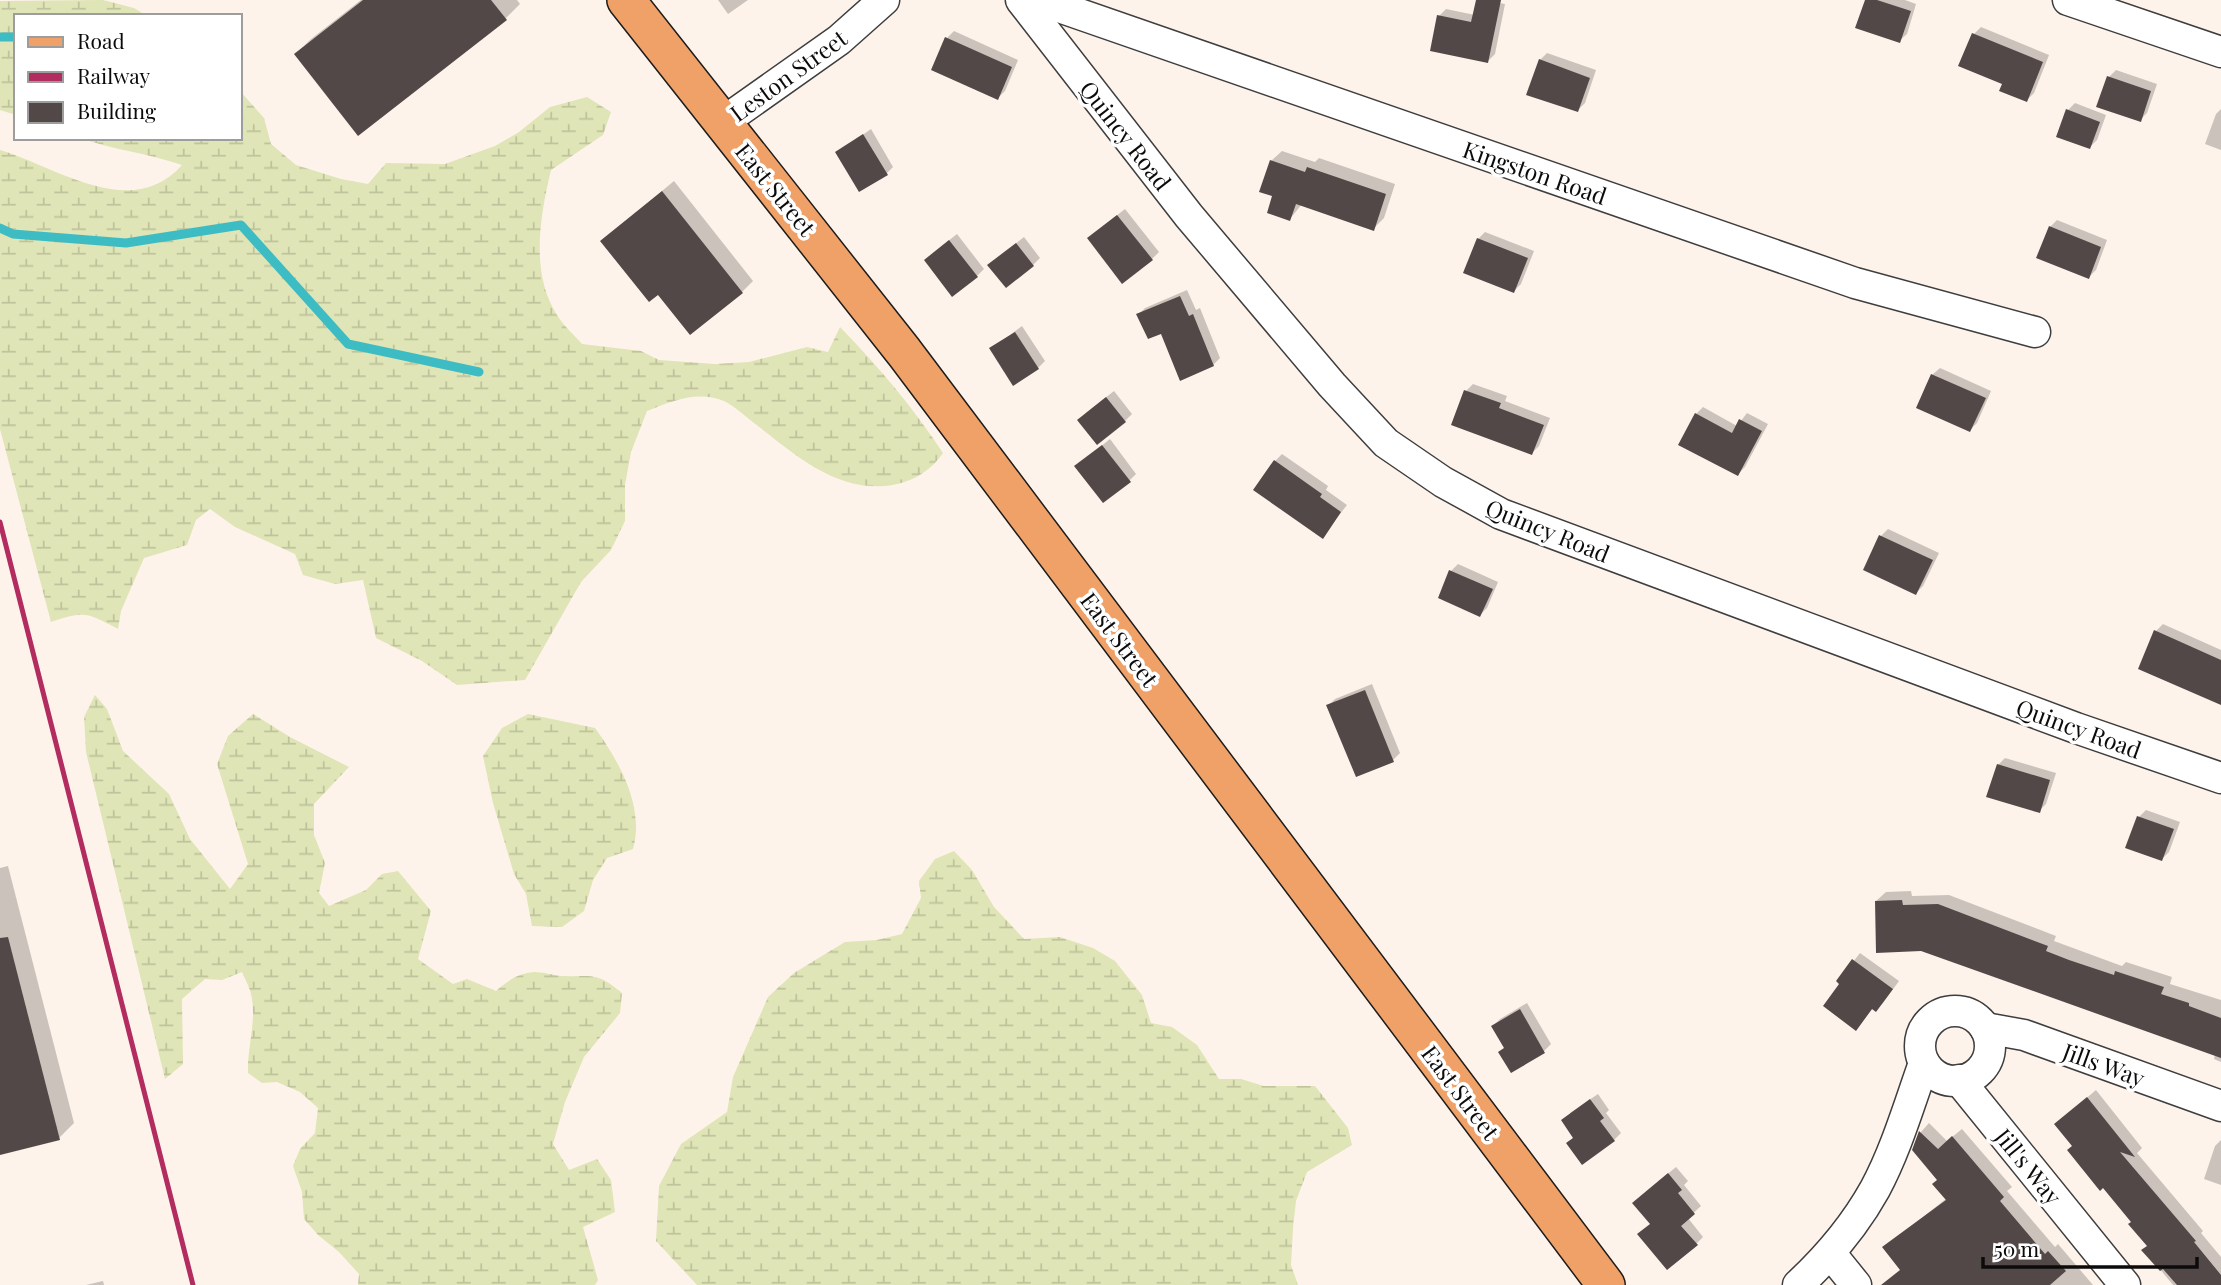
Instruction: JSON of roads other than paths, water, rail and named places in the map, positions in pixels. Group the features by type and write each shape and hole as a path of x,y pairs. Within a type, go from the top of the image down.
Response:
{"main road":[{"name":"East Street","path":"626,0 904,352 1606,1285"}],"street":[{"name":"Leston Street","path":"723,122 839,40 884,0"},
{"name":"Quincy Road","path":"1021,0 1189,216 1332,385 1386,443 1443,482 1501,514 2076,728 2221,778"},
{"name":"Kingston Road","path":"1039,0 1855,283 2035,332"},
{"path":"2068,0 2221,51"},
{"name":"Jills Way","path":"1798,1285 1831,1254 1875,1189 1903,1124 1924,1063 1921,1053 1923,1031 1937,1015 1948,1011 1969,1013 1985,1028 2024,1035 2221,1106"},
{"path":"1924,1063 1939,1077 1959,1080 1970,1077 1980,1071 1987,1061 1989,1038 1985,1028"},
{"name":"Jill's Way","path":"1959,1080 2125,1285"},
{"path":"1831,1254 1856,1285"}],"waterway":[{"path":"0,37 14,37"},
{"path":"0,228 13,234 126,243 241,225 348,344 479,372"}],"railway":[{"path":"0,522 193,1285"}]}
